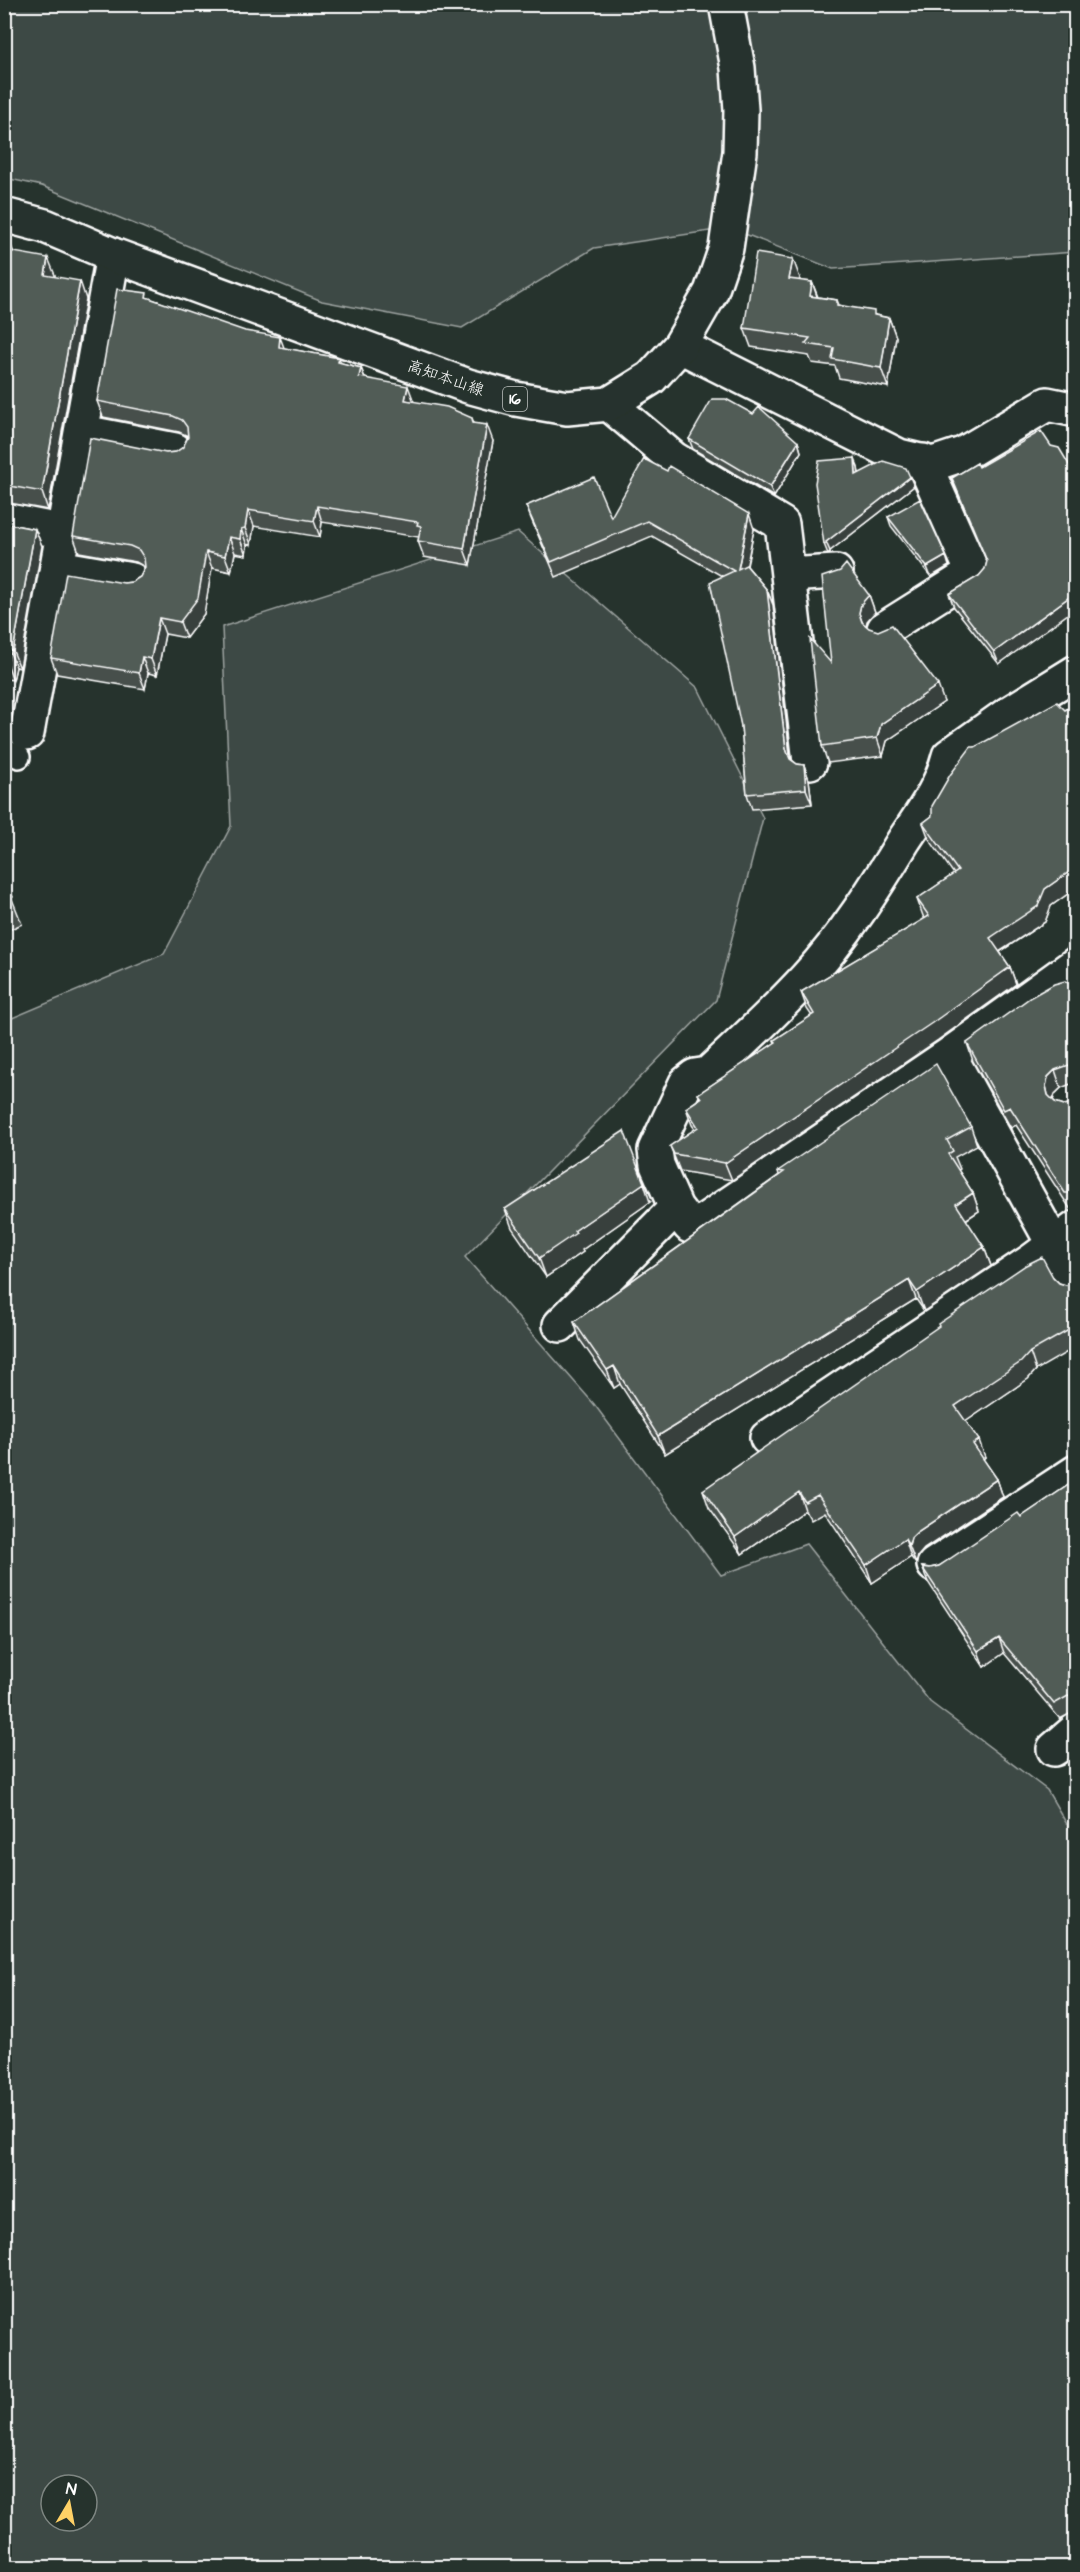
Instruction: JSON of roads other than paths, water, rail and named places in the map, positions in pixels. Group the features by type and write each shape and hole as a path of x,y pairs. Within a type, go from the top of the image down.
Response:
{"street":[{"name":"高知本山線","path":"4,215 45,226 113,255 468,386 516,399 567,408 609,404 651,378 680,346 711,291 726,249 737,173 741,110 738,68 726,4"},
{"path":"17,747 65,532 113,255"},
{"path":"680,346 898,456 933,464 963,454 1047,404 1076,410"},
{"path":"609,404 674,459 782,524 810,762"},
{"path":"83,432 175,450"},
{"path":"884,629 973,573 923,461"},
{"path":"4,520 65,532"},
{"path":"58,567 132,580"},
{"path":"788,575 836,572"},
{"path":"1076,672 1008,714 949,756 944,775 927,807 872,893 807,978 708,1074 695,1076 686,1083 655,1150 657,1165 676,1208 690,1226 701,1223 948,1055 1076,964"},
{"path":"948,1055 1064,1237 1076,1285"},
{"path":"560,1326 676,1208"},
{"path":"767,1438 1064,1237"},
{"path":"934,1565 1076,1472"}]}
